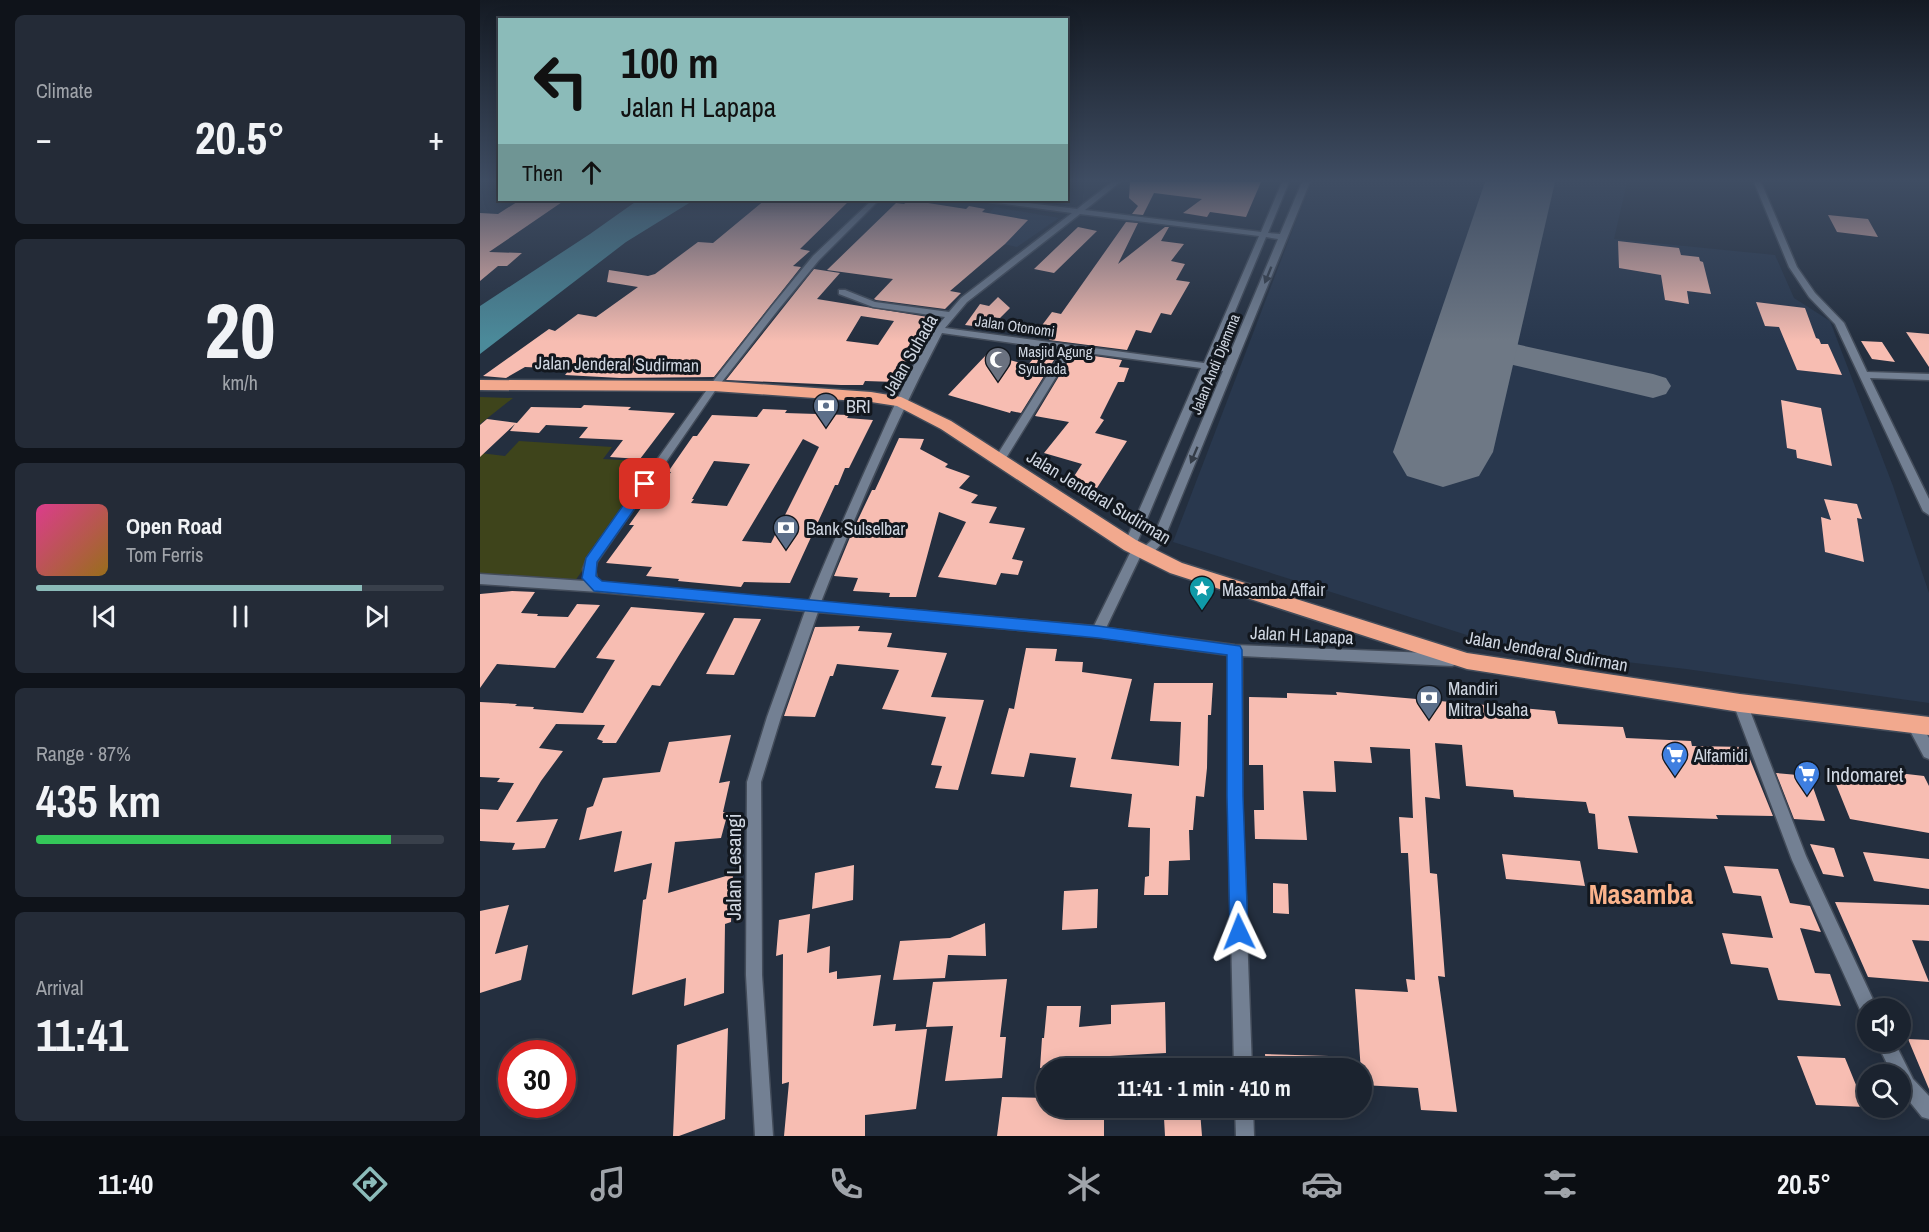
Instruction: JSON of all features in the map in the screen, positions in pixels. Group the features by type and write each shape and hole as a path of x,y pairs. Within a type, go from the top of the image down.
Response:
{"highway":[{"name":"Jalan Jenderal Sudirman","path":"489,385 714,386 871,397 901,402 946,425 1138,549 1176,568 1467,661 1740,703 1922,725"}],"street":[{"path":"599,587 589,578 591,561 714,386 816,258 840,235"},
{"name":"Jalan Suhada","path":"813,607 845,527 901,402 939,330 964,300 1048,235"},
{"path":"1263,235 1283,237"},
{"name":"Jalan Andi Djemma","path":"1138,549 1207,367 1263,235"},
{"path":"1779,235 1793,267 1812,295 1839,323 1929,511"},
{"name":"Jalan Andi Djemma","path":"1138,549 1157,542 1283,237"},
{"path":"842,292 873,304 952,315"},
{"name":"Jalan Otonomi","path":"939,330 1230,369"},
{"path":"999,460 1069,348"},
{"path":"1865,375 1929,377"},
{"path":"1098,632 1138,549"},
{"name":"Jalan H Lapapa","path":"480,579 599,587 1098,632 1234,650 1467,661"},
{"name":"Jalan Lesangi","path":"764,1136 754,975 754,782 774,717 813,607"},
{"path":"1234,650 1235,796 1243,1058"},
{"path":"1740,703 1800,860 1863,998"},
{"path":"1922,725 1929,752"},
{"path":"1890,1052 1907,1085 1929,1110"},
{"path":"1244,1118 1245,1136"}],"shaded area":[{"path":"588,235 637,235 480,354 480,306"},
{"path":"968,235 1034,235 1017,247"},
{"path":"1291,235 1615,235 1614,239 1775,255 1794,298 1830,321 1893,486 1929,593 1929,703 1686,669 1508,648 1173,542"}],"green space":[{"path":"480,397 513,398 480,424"},
{"path":"519,441 612,447 603,459 658,462 568,591 480,584 480,453 505,456"}],"building":[{"path":"480,235 514,235 489,252 522,253 507,266 498,266 480,281"},
{"path":"723,235 814,235 800,249 810,251 793,266 801,267 714,377 620,378 565,375 570,369 525,367 506,378 483,376 549,329 555,331 578,314 596,317 638,287 607,282 609,270 648,276 655,274 698,242 713,243"},
{"path":"863,235 1014,235 950,291 961,293 945,309 876,300 874,299 893,279 827,270"},
{"path":"1070,235 1093,235 1054,273 1034,269"},
{"path":"1117,235 1132,235 1118,264 1155,235 1164,235 1161,241 1184,244 1171,261 1185,264 1176,280 1190,282 1171,315 1161,313 1151,333 1136,330 1127,350 1049,340 1053,335 1037,332 1052,312 1061,314"},
{"path":"1618,241 1679,248 1681,255 1699,257 1703,262 1711,294 1687,291 1689,304 1665,300 1661,275 1619,268"},
{"path":"814,269 840,273 817,299 934,318 931,322 926,322 922,331 919,331 896,382 865,381 863,385 841,385 726,380","holes":["861,316 894,321 878,345 846,341"]},
{"path":"998,297 1010,308 1000,318 989,317 981,327 965,325 980,304 989,306"},
{"path":"1756,302 1805,308 1816,338 1821,344 1828,344 1842,375 1797,370 1779,327 1765,326"},
{"path":"1906,332 1929,334 1929,367"},
{"path":"1861,341 1882,342 1895,362 1872,359"},
{"name":"Masjid Agung Syuhada","path":"1041,349 1059,352 1021,413 1011,411 1010,413 948,395 987,354 1028,365"},
{"path":"1073,353 1122,360 1119,367 1129,368 1124,382 1118,382 1100,418 1104,420 1095,433 1127,441 1097,488 1071,481 1082,464 1044,453 1069,422 1035,416"},
{"path":"1781,400 1821,408 1832,466 1797,458 1796,450 1787,448"},
{"path":"584,405 631,407 628,410 675,413 640,459 610,457 623,440 579,438 588,427 546,425 539,433 510,431 515,424 480,457 480,425 487,419 517,423 531,407 581,408"},
{"path":"763,409 787,410 785,413 849,415 847,418 873,420 849,468 845,468 838,485 835,485 790,583 744,582 741,587 678,581 679,579 646,576 652,567 606,563 634,525 629,525 649,497 655,497 671,472 668,472 693,436 697,436 712,415 757,417","holes":["803,439 819,447 771,543 742,541","714,461 750,464 727,506 691,503"]},
{"path":"899,438 924,439 920,449 948,464 945,467 970,476 959,488 978,495 971,503 997,507 989,523 1025,528 1012,559 1023,561 1018,575 1001,573 996,585 938,577 966,522 939,512 916,597 889,597 890,593 853,591 858,578 834,576 853,530"},
{"path":"1824,499 1857,504 1862,519 1857,518 1864,562 1825,552 1821,517 1831,520"},
{"path":"512,591 535,592 521,613 538,614 537,616 568,617 577,604 600,605 555,668 497,664 480,688 480,594"},
{"path":"631,607 705,613 660,686 652,685 616,743 602,743 603,741 597,739 605,725 556,724 539,748 563,751 516,822 558,819 545,848 512,850 515,843 480,841 480,809 498,810 514,783 497,782 500,778 480,777 480,702 517,704 515,706 583,713 615,660 596,658"},
{"path":"734,618 761,619 734,675 706,674"},
{"path":"860,626 858,631 892,633 887,647 947,653 931,697 984,700 958,790 935,788 942,766 931,765 946,717 882,709 899,670 837,664 833,676 830,676 815,717 784,716 815,627"},
{"path":"1026,648 1057,649 1055,661 1083,662 1082,672 1132,679 1111,759 1179,766 1181,722 1150,721 1154,683 1213,683 1211,715 1208,715 1204,797 1196,796 1193,830 1189,830 1190,860 1169,861 1168,895 1144,895 1145,877 1149,876 1150,828 1128,827 1132,794 1070,787 1076,758 1030,753 1024,777 991,774 1009,708 1014,709"},
{"path":"1336,692 1555,711 1558,724 1623,727 1626,738 1691,741 1692,746 1745,747 1773,816 1716,815 1718,819 1628,816 1638,853 1598,849 1595,814 1589,813 1586,802 1514,797 1513,790 1466,786 1462,745 1435,743 1440,799 1425,797 1430,873 1437,874 1445,977 1438,976 1457,1112 1421,1110 1418,1088 1372,1086 1372,1058 1360,1058 1355,989 1408,992 1406,979 1415,980 1408,853 1401,853 1399,817 1413,818 1410,749 1370,747 1372,763 1334,761 1336,792 1303,791 1307,840 1255,839 1254,810 1264,810 1263,765 1249,765 1249,697 1287,698 1287,693 1337,695"},
{"path":"731,735 719,783 730,781 723,812 728,812 721,838 675,842 668,893 733,874 731,922 725,924 724,993 684,1006 686,978 632,995 643,900 646,899 652,863 614,872 622,831 579,840 587,808 593,806 603,778 660,772 669,742"},
{"path":"1881,771 1924,776 1929,786 1929,833 1850,819 1833,777 1841,778 1841,776 1886,783"},
{"name":"Indomaret","path":"1776,773 1809,776 1825,821 1794,819"},
{"path":"1810,844 1834,848 1844,877 1823,874"},
{"path":"1863,852 1929,859 1929,889 1874,881"},
{"path":"1502,854 1580,861 1585,886 1506,879"},
{"path":"854,865 853,900 812,909 815,873"},
{"path":"1724,866 1778,869 1790,903 1810,906 1821,932 1800,928 1815,973 1830,974 1841,1006 1778,1000 1768,968 1731,964 1722,933 1773,938 1761,896 1733,893"},
{"path":"1273,883 1288,884 1289,914 1273,913"},
{"path":"1098,889 1097,928 1062,930 1064,891"},
{"path":"1835,902 1929,905 1929,941 1912,940 1929,982 1868,977"},
{"path":"509,905 495,954 528,945 521,980 480,993 480,911"},
{"path":"810,914 807,953 830,946 829,973 837,971 837,979 881,975 873,1026 896,1024 895,1031 927,1029 916,1109 865,1115 865,1136 784,1136 789,1082 782,1084 783,954 776,956 779,920"},
{"path":"985,923 986,956 948,955 945,978 893,980 900,941 950,938"},
{"path":"1007,979 1000,1037 1006,1037 1002,1078 945,1081 953,1026 926,1027 933,982"},
{"path":"1165,1002 1166,1053 1110,1056 1110,1058 1041,1058 1047,1006 1081,1006 1079,1027 1111,1024 1111,1005"},
{"path":"728,1028 725,1119 679,1136 673,1136 677,1045"},
{"path":"1911,1039 1929,1040 1929,1089 1911,1046"},
{"path":"1265,1054 1329,1056 1329,1058 1265,1058"},
{"path":"1797,1056 1845,1058 1857,1087 1857,1107 1816,1105"},
{"path":"1002,1097 1036,1098 1036,1118 1104,1118 1104,1136 997,1136"},
{"path":"1164,1118 1201,1118 1202,1136 1165,1136"}],"taxiway":[{"path":"1474,346 1653,386"}],"runway":[{"path":"1443,452 1505,235"}],"place":[{"name":"Masjid Agung Syuhada","path":"998,383"},
{"name":"BRI","path":"826,429"},
{"name":"Bank Sulselbar","path":"786,551"},
{"name":"Masamba Affair","path":"1202,612"},
{"name":"Mandiri Mitra Usaha","path":"1429,721"},
{"name":"Alfamidi","path":"1675,778"},
{"name":"Indomaret","path":"1807,797"}],"district":[{"name":"Masamba","path":"1641,894"}],"route":[{"path":"645,484 591,561 589,578 599,587 1098,632 1234,650 1239,932"}]}
